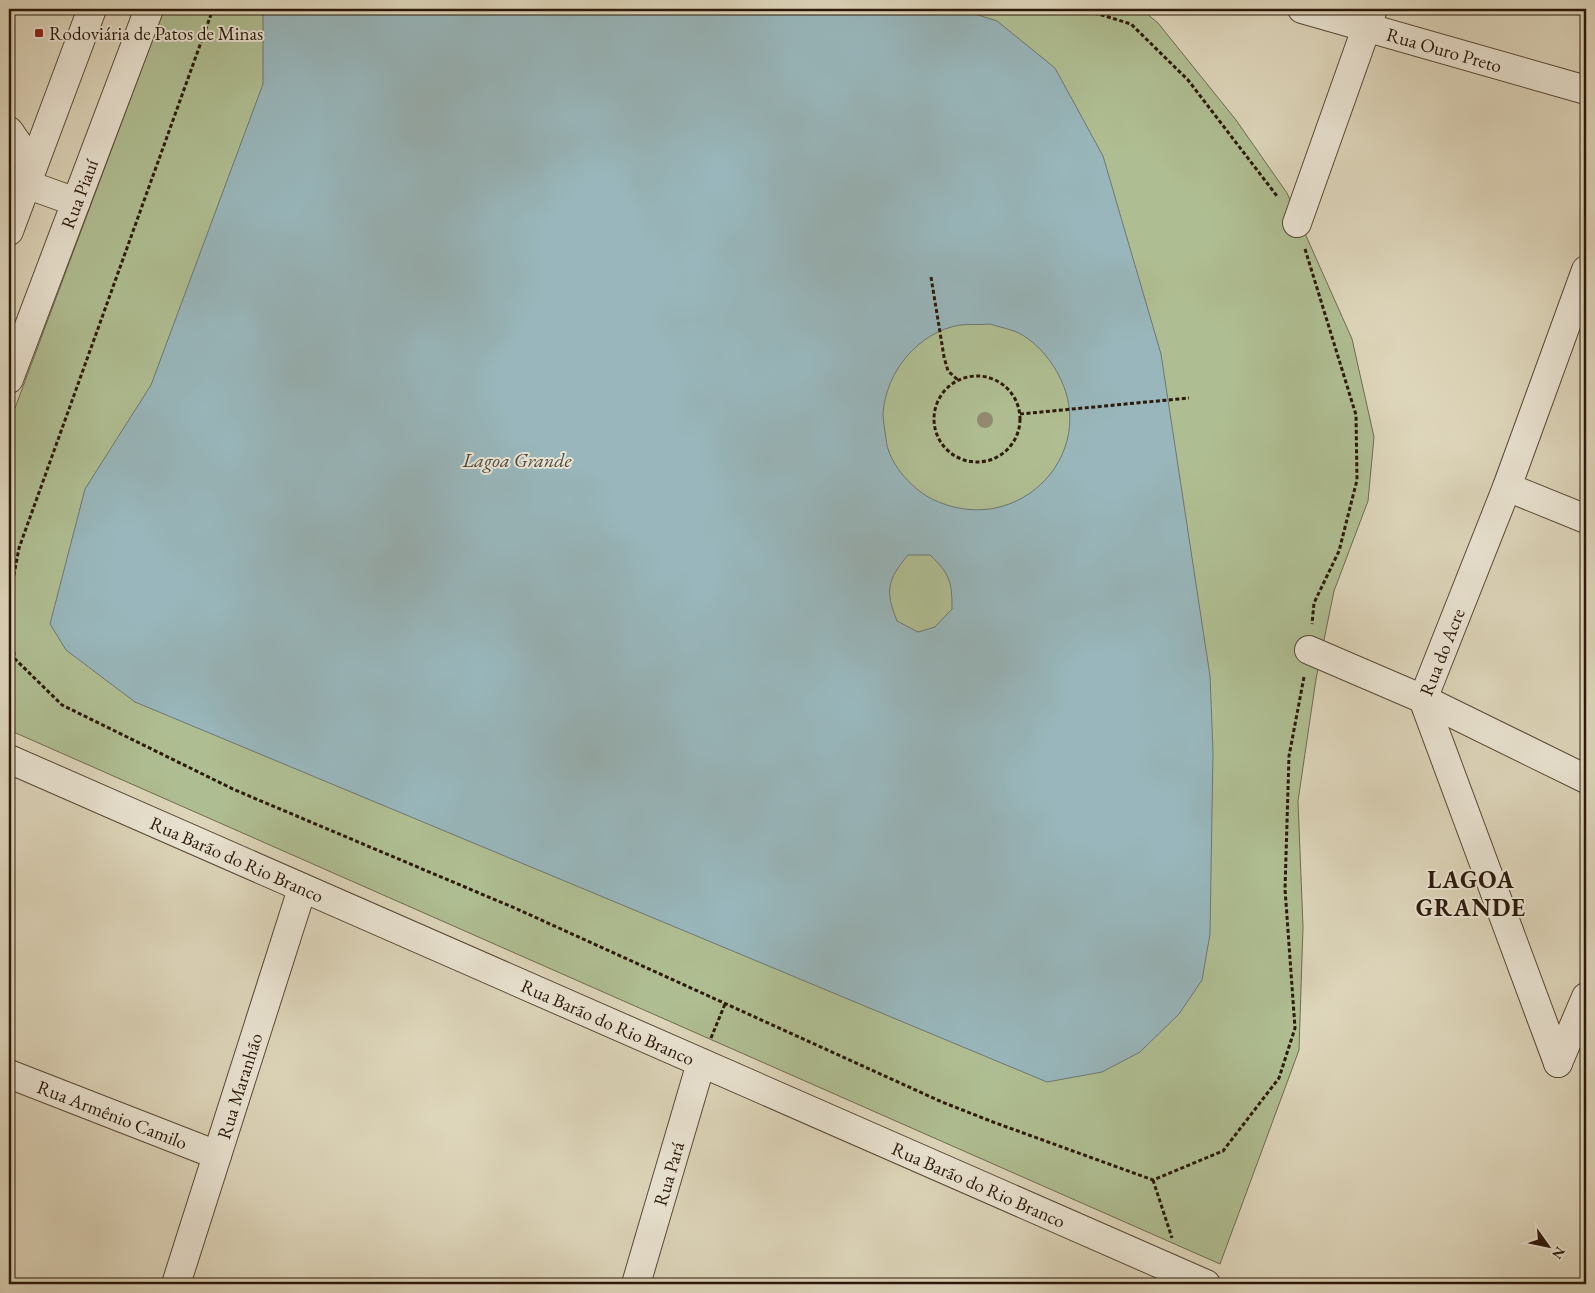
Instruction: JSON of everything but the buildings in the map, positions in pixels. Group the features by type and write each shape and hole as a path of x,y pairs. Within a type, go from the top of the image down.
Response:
{"street":[{"path":"9,231 23,176 92,9"},
{"name":"Rua Piauí","path":"9,379 149,9"},
{"name":"Rua Ouro Preto","path":"1302,9 1369,19 1586,90"},
{"path":"1297,223 1369,19"},
{"path":"9,131 23,176 76,202"},
{"name":"Rua do Acre","path":"1586,270 1581,300 1423,699 1558,1063 1586,997"},
{"path":"1507,486 1586,519"},
{"path":"1308,650 1423,699 1586,779"},
{"name":"Rua Barão do Rio Branco","path":"9,759 701,1063 1190,1281"},
{"name":"Rua Maranhão","path":"176,1284 302,889"},
{"name":"Rua Pará","path":"636,1284 701,1063"},
{"name":"Rua Armênio Camilo","path":"9,1074 217,1155"}],"path":[{"path":"9,601 19,548 213,9"},
{"path":"9,626 15,659 62,705 235,790 517,910 950,1105 1153,1180 1223,1151 1278,1078 1294,1028 1286,889 1289,756 1308,650 1314,603 1339,551 1358,480 1356,415 1297,223 1188,80 1131,24 1082,9"},
{"path":"931,277 944,357 948,371 959,380"},
{"path":"979,376 998,381 1009,390 1017,401 1020,414 1016,435 1003,453 991,459 976,462 962,459 950,452 940,440 935,427 935,412 939,399 948,388 959,380 979,376"},
{"path":"1020,414 1189,398"},
{"path":"701,1063 725,1004"},
{"path":"1153,1180 1190,1281"}],"green space":[{"name":"Lagoa Grande","path":"164,9 1141,9 1158,23 1236,120 1287,193 1352,339 1374,437 1368,501 1334,591 1316,679 1298,801 1303,927 1299,1050 1220,1264 9,730 9,424"}],"water":[{"name":"Lagoa Grande","path":"263,9 959,9 997,21 1055,68 1103,156 1161,354 1210,676 1213,752 1210,934 1202,980 1179,1014 1140,1052 1102,1072 1047,1082 135,702 66,650 50,624 85,489 151,385 263,84","holes":["990,324 1024,336 1049,360 1067,395 1070,426 1062,455 1046,479 1023,498 995,508 963,509 930,498 901,473 888,448 883,413 885,398 890,383 898,369 918,345 945,329 960,325","908,555 930,555 946,573 951,592 952,609 935,627 918,632 897,621 891,602 890,586 892,579"]}],"place":[{"name":"Rodoviária de Patos de Minas","path":"39,33"}],"district":[{"name":"LAGOA GRANDE","path":"1471,894"}]}
